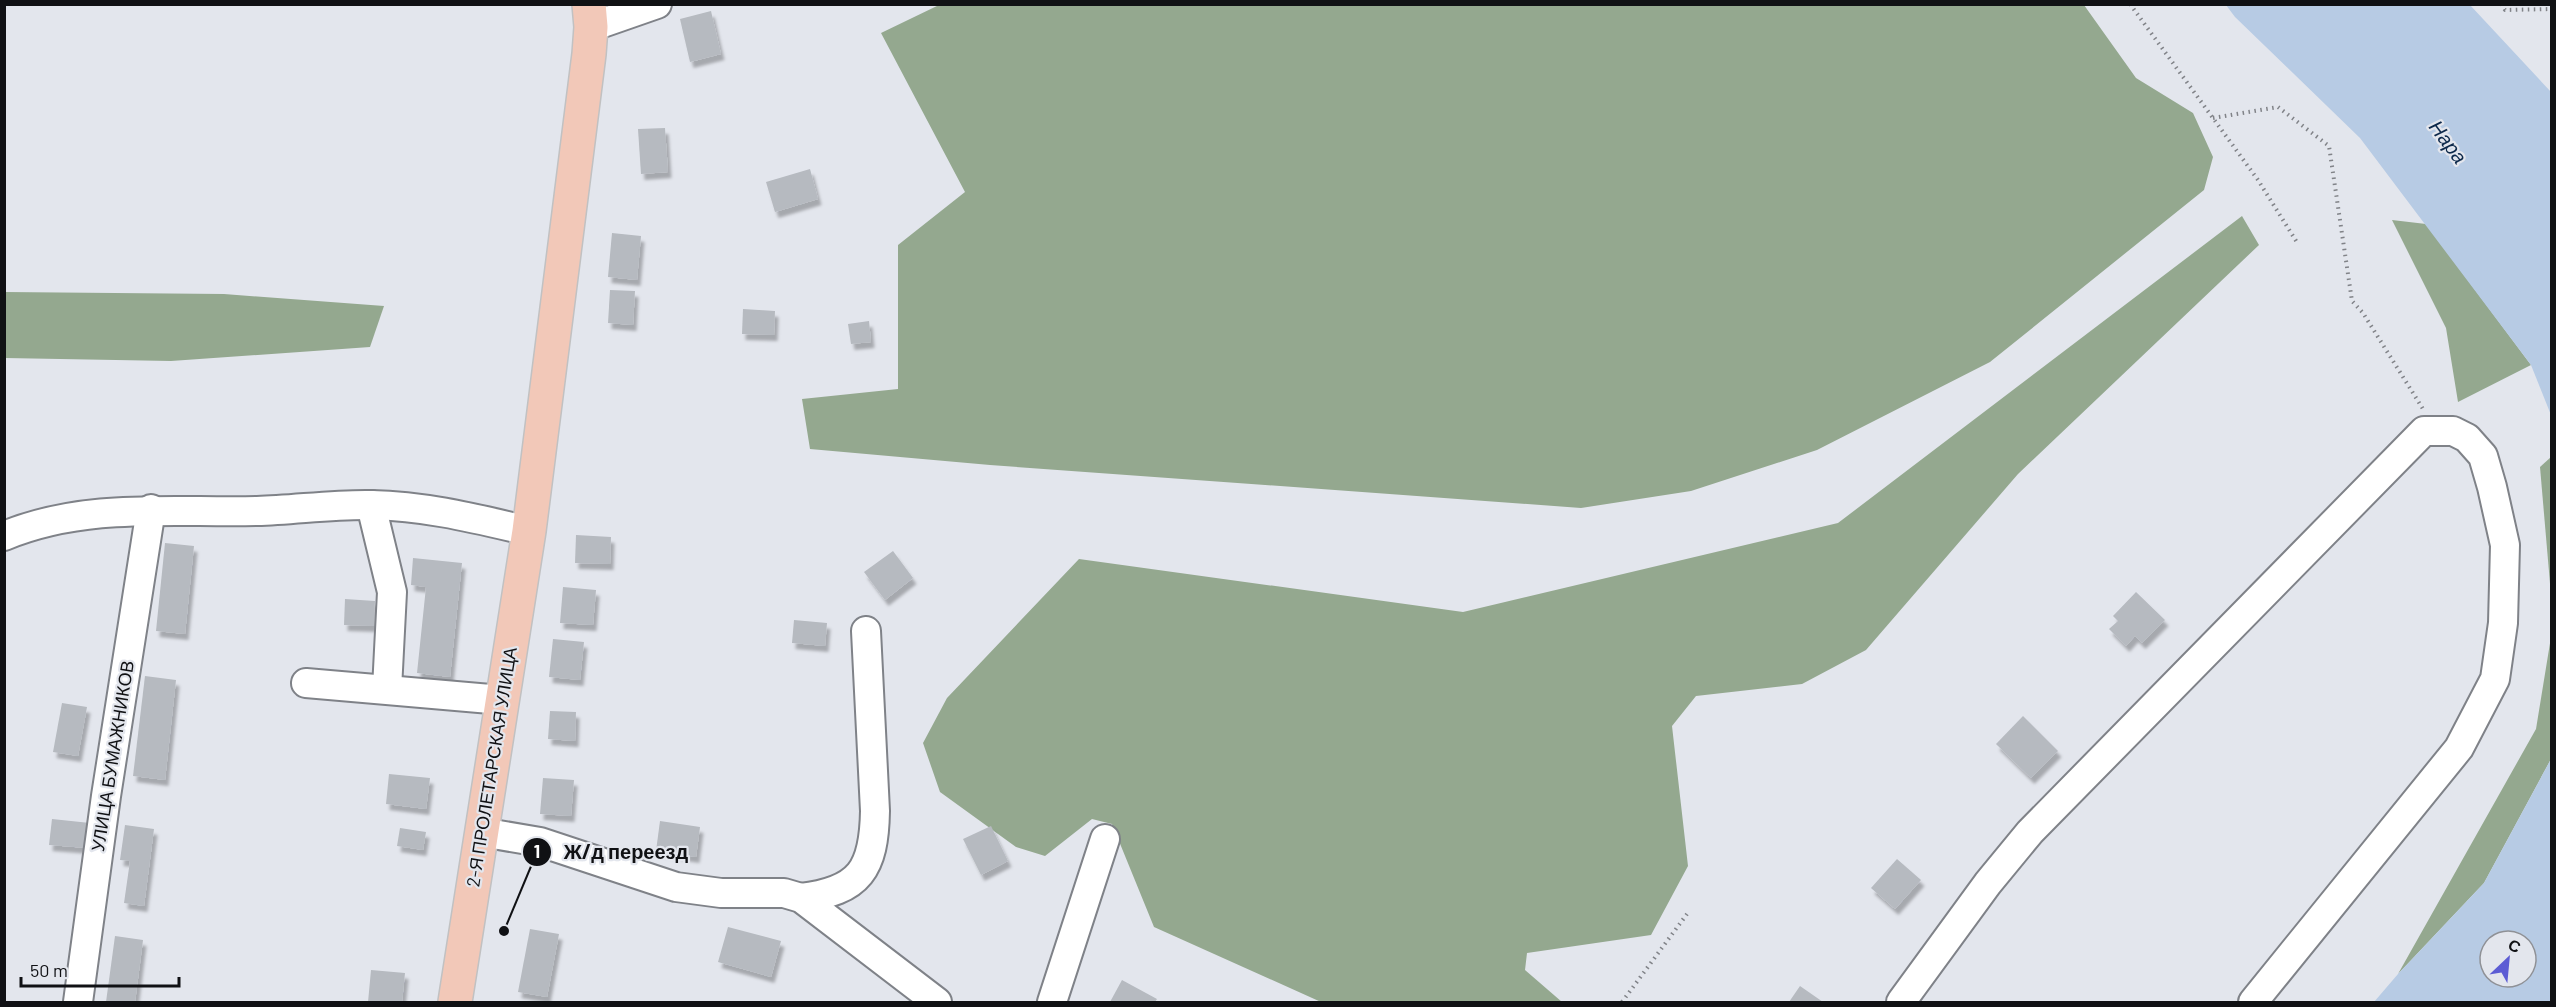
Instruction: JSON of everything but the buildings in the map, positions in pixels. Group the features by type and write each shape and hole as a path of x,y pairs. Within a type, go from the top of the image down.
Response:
{"main road":[{"name":"2-Я ПРОЛЕТАРСКАЯ УЛИЦА","path":"455,1002 529,531 590,16"}],"street":[{"path":"590,16 657,4"},
{"path":"1901,1002 1988,883 2030,832 2424,432 2453,431 2467,438 2483,456 2505,545 2503,623 2494,679 2459,748 2253,1002"},
{"path":"4,536 34,524 97,513 151,509 257,511 371,505 443,510 529,531"},
{"path":"371,505 392,592 387,689"},
{"name":"УЛИЦА БУМАЖНИКОВ","path":"78,1002 106,796 151,509"},
{"path":"801,898 828,894 851,883 868,863 874,838 875,811 866,631"},
{"path":"306,683 502,700"},
{"path":"481,832 540,842 676,887 721,893 784,893 801,898 934,1002"},
{"path":"1052,1002 1105,838"}],"path":[{"path":"2130,4 2258,180 2298,244"},
{"path":"2501,4 2505,10 2552,9"},
{"path":"2213,118 2278,107 2329,146 2352,301 2363,313 2428,417 2424,432"},
{"path":"1622,1002 1687,914"}],"green space":[{"path":"939,5 2084,5 2136,78 2193,113 2213,157 2204,190 1990,362 1817,450 1691,491 1581,508 990,465 810,449 802,399 898,389 898,245 965,192 881,33"},
{"path":"2242,216 2259,245 2018,474 1866,650 1802,684 1696,696 1672,726 1688,866 1651,935 1527,953 1525,970 1562,1002 1321,1002 1154,927 1112,824 1092,819 1045,856 1016,847 940,792 923,743 947,698 1079,559 1463,612 1838,523"},
{"path":"2392,220 2426,224 2531,365 2458,402 2446,328"},
{"path":"5,292 224,294 384,306 370,347 171,361 5,358"},
{"path":"2551,457 2551,595 2540,467"},
{"path":"2551,637 2551,759 2484,883 2398,974 2536,729"}],"water":[{"name":"Нара","path":"2226,5 2470,5 2551,92 2551,415 2531,365 2360,138 2235,17"},
{"path":"2551,759 2551,1002 2374,1002 2484,883"}],"place":[{"name":"Ж/д переезд","path":"504,931"}]}
